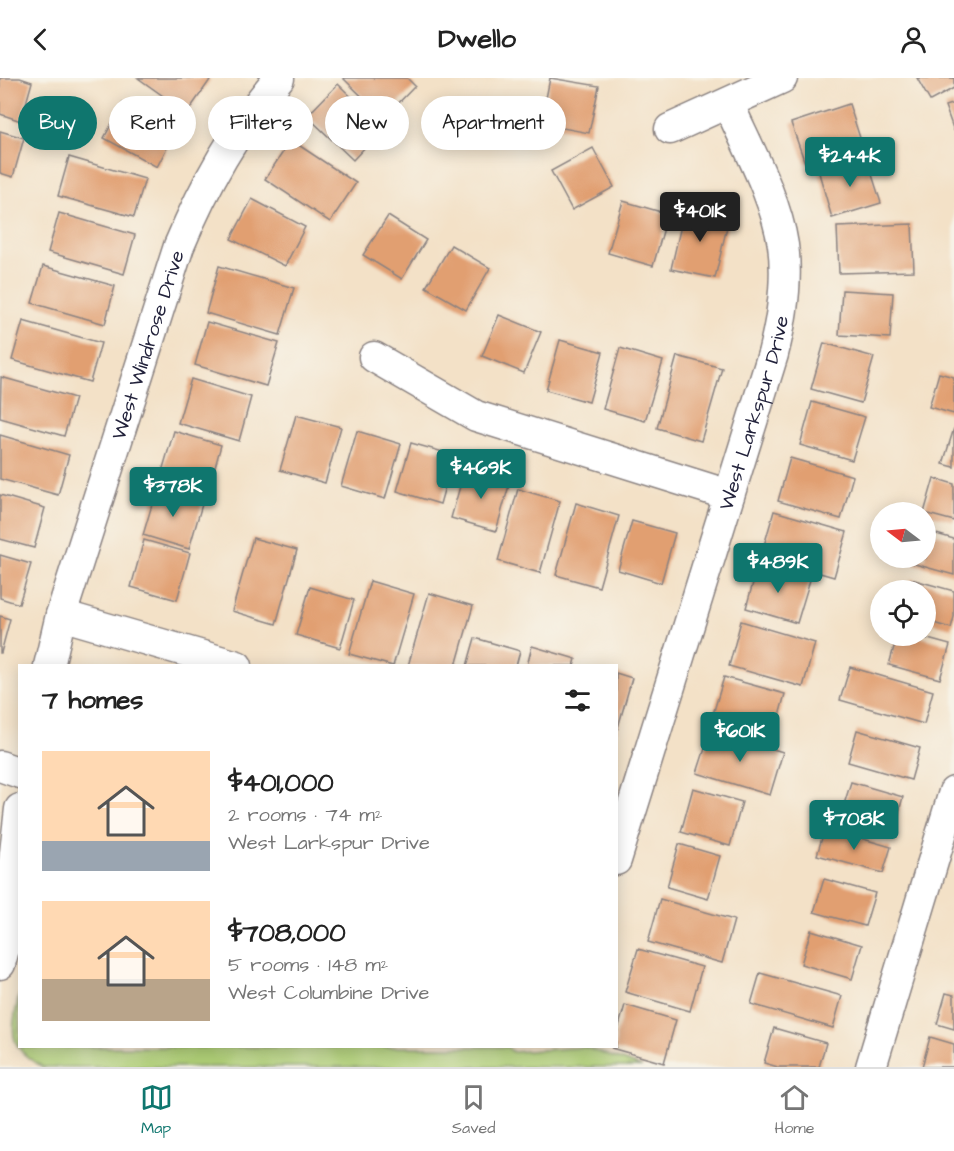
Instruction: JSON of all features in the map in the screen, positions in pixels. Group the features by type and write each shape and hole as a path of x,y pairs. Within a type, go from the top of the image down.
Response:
{"street":[{"name":"West Windrose Drive","path":"49,664 61,615 179,246 197,202 226,147 253,108 279,78"},
{"path":"670,129 782,78"},
{"name":"West Larkspur Drive","path":"618,848 629,781 729,495 779,329 784,282 783,244 771,203 728,103"},
{"path":"374,357 476,416 729,495"},
{"path":"61,615 230,664"},
{"path":"0,766 18,772"},
{"path":"871,1067 954,792"},
{"path":"0,964 4,950 18,827"}],"green space":[{"path":"18,999 18,1046 14,1037 14,1018"},
{"path":"19,1048 508,1048 513,1052 587,1048 642,1067 43,1067"}],"building":[{"path":"0,78 20,78 32,82 28,96 18,96 18,120 0,114"},
{"path":"138,78 207,78 210,80 196,100 196,96 163,96"},
{"path":"343,78 407,78 415,86 405,96 361,96"},
{"path":"550,78 599,86 589,133 566,129 566,96 546,96"},
{"path":"917,78 954,78 954,88 930,101"},
{"path":"338,84 350,96 326,96"},
{"path":"325,97 325,133 313,122 313,110"},
{"path":"954,103 954,131 945,106"},
{"path":"849,104 862,144 805,163 791,123"},
{"path":"109,129 109,141 104,138"},
{"path":"0,131 18,136 18,150 21,150 13,177 0,173"},
{"path":"593,148 614,187 572,210 551,171"},
{"path":"126,150 166,150 157,167"},
{"path":"284,150 306,150 356,183 330,222 265,179"},
{"path":"343,150 362,150 353,160"},
{"path":"69,157 145,179 134,217 58,196"},
{"path":"867,159 881,203 832,218 819,173"},
{"path":"252,199 305,227 285,266 231,239"},
{"path":"623,201 668,214 653,266 608,253"},
{"path":"685,208 729,218 715,278 671,269"},
{"path":"59,213 135,235 124,274 48,252"},
{"path":"388,216 426,240 402,279 363,255"},
{"path":"912,224 914,271 839,273 837,227"},
{"path":"451,245 490,268 466,310 426,287"},
{"path":"43,266 115,286 105,324 32,303"},
{"path":"219,266 294,288 280,335 206,313"},
{"path":"842,290 893,293 890,338 839,335"},
{"path":"499,315 541,332 524,373 482,356"},
{"path":"23,321 101,343 90,382 12,360"},
{"path":"207,322 279,343 266,386 195,365"},
{"path":"560,340 603,352 589,402 546,390"},
{"path":"824,343 874,357 861,403 811,389"},
{"path":"620,348 663,361 645,421 603,409"},
{"path":"677,356 722,368 701,441 657,428"},
{"path":"939,373 954,377 954,414 929,407"},
{"path":"1,377 75,398 64,436 0,418"},
{"path":"191,379 251,397 239,441 178,423"},
{"path":"812,402 865,417 852,460 800,445"},
{"path":"296,415 341,427 325,483 280,470"},
{"path":"954,428 954,467 943,464"},
{"path":"174,431 221,445 209,489 161,475"},
{"path":"357,431 401,444 385,499 341,486"},
{"path":"0,435 69,455 58,495 0,479"},
{"path":"411,443 454,455 440,504 397,491"},
{"path":"790,458 853,476 841,519 778,501"},
{"path":"465,469 510,482 496,531 451,518"},
{"path":"934,478 954,484 954,521 936,516 936,502 927,502"},
{"path":"157,488 203,501 189,549 143,535"},
{"path":"518,489 560,501 540,573 498,561"},
{"path":"0,495 45,508 34,548 0,539"},
{"path":"576,503 619,516 599,587 556,575"},
{"path":"774,511 847,532 834,577 761,556"},
{"path":"632,521 675,533 661,583 618,570"},
{"path":"936,534 954,539 954,575 929,568 936,568"},
{"path":"253,538 297,550 276,624 232,611"},
{"path":"144,540 190,553 177,600 131,587"},
{"path":"0,555 31,564 19,604 0,598"},
{"path":"758,565 810,580 797,623 746,608"},
{"path":"370,581 414,594 394,664 349,654"},
{"path":"936,586 954,591 954,617 951,628 936,624"},
{"path":"310,587 354,600 340,648 296,635"},
{"path":"429,593 473,606 457,664 409,664"},
{"path":"0,616 10,619 1,653 0,653"},
{"path":"741,621 815,643 803,687 729,666"},
{"path":"475,638 520,651 517,664 468,664"},
{"path":"936,641 950,645 940,679 889,665 894,646 936,646"},
{"path":"532,646 576,659 575,664 528,664"},
{"path":"850,667 933,691 924,724 840,700"},
{"path":"618,674 632,678 618,727"},
{"path":"724,677 785,694 773,738 711,721"},
{"path":"711,730 783,752 770,795 697,773"},
{"path":"857,730 920,748 911,780 848,762"},
{"path":"851,782 903,797 894,829 841,814"},
{"path":"693,788 742,802 730,846 681,832"},
{"path":"825,828 891,847 883,873 817,855"},
{"path":"679,844 720,856 708,899 667,887"},
{"path":"824,879 875,893 865,926 814,912"},
{"path":"660,899 734,920 722,963 648,942"},
{"path":"811,930 862,945 852,979 801,964"},
{"path":"638,949 702,967 690,1011 625,992"},
{"path":"760,973 842,996 833,1028 751,1004"},
{"path":"946,993 954,995 954,1029 937,1024"},
{"path":"625,1005 676,1020 664,1063 611,1048 618,1048 618,1029"},
{"path":"774,1028 826,1043 819,1067 778,1067 764,1063"},
{"path":"930,1037 954,1044 954,1067 922,1067"}]}
